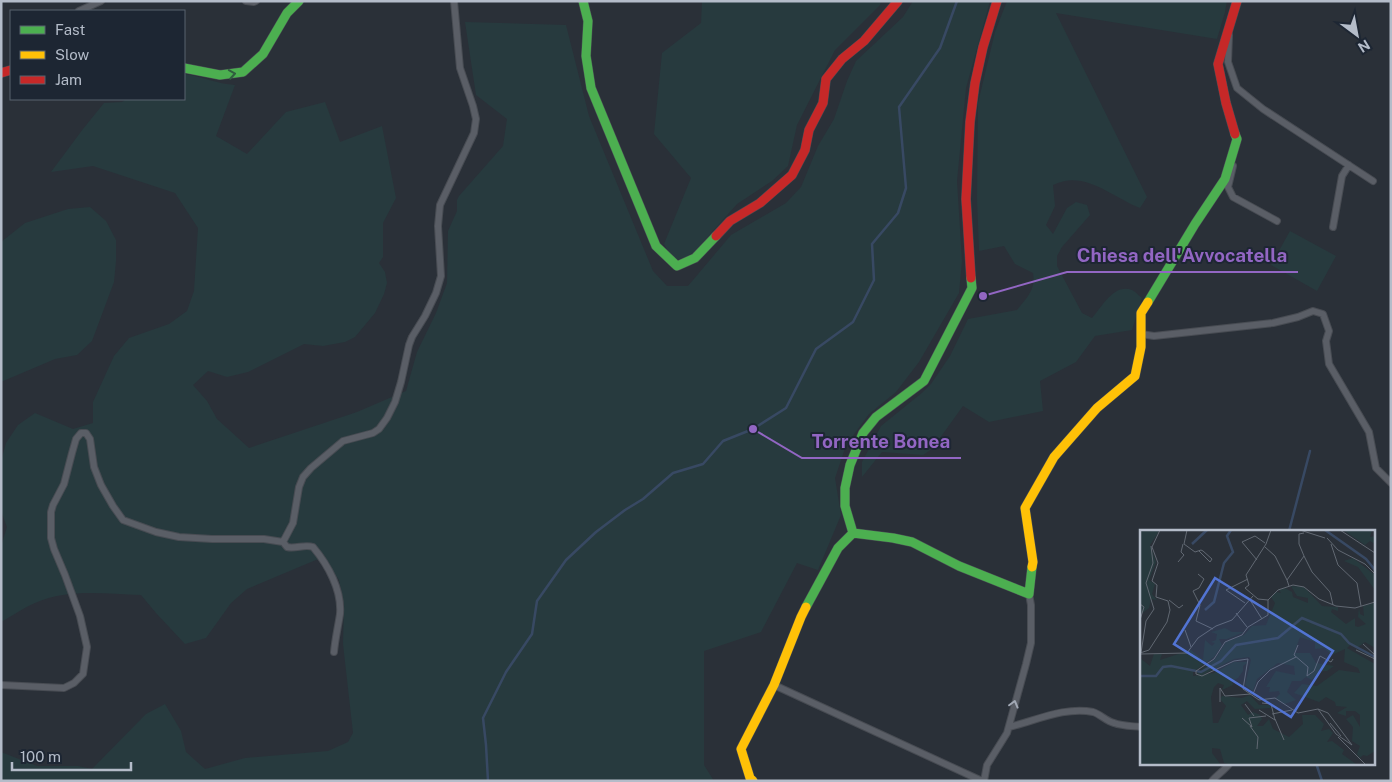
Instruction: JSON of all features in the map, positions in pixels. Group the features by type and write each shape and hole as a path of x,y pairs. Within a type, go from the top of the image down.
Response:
{"street":[{"path":"81,10 101,1"},
{"path":"246,1 256,1"},
{"path":"185,68 220,75 243,72 263,54 287,13 300,1"},
{"path":"283,542 293,523 303,477 334,447 343,441 372,433 379,429 387,418 395,402 401,382 408,345 436,293 441,276 438,226 440,205 474,134 476,119 460,68 454,1"},
{"path":"585,6 588,22 586,56 590,88 656,246 677,266 695,258 730,221 760,203 792,175 805,150 809,130 823,103 826,79 842,59 864,41 898,1"},
{"path":"853,533 845,506 845,488 850,465 863,433 876,417 924,381 972,288 966,199 970,122 975,83 983,47 998,1"},
{"path":"774,684 983,781 987,765 1007,733 1030,643 1029,594 1033,562 1025,508 1054,457 1097,408 1135,376 1141,347 1141,312 1195,224 1225,180 1237,139 1226,102 1218,64 1237,1"},
{"path":"1230,21 1228,62 1236,88 1263,110 1373,181"},
{"path":"1232,155 1236,157 1228,187 1233,197 1276,221"},
{"path":"1333,227 1342,176 1349,165"},
{"path":"1141,334 1154,336 1273,323 1313,311 1323,314 1329,331 1326,341 1329,364 1369,432 1376,468 1391,483"},
{"path":"1,685 64,688 74,683 83,674 87,647 80,616 51,538 51,512 53,504 64,484 76,440 81,433 86,433 90,439 94,467 101,485 123,520 156,532 179,537 205,539 264,538 283,542 286,547 313,547 336,585 338,594 340,612 334,652"},
{"path":"853,533 912,542 959,566 1029,594"},
{"path":"754,781 750,778 741,749 774,684 801,617 838,548 853,533"},
{"path":"1009,727 1032,719 1079,711 1093,712 1113,723 1140,726"},
{"path":"1212,781 1216,776 1224,772 1229,764"}],"green space":[{"path":"702,1 881,1 880,5 835,50 797,125 788,166 772,181 737,204 695,251 687,257 677,260 669,253 664,244 691,178 654,134 662,53 701,23"},
{"path":"913,1 990,1 966,88 957,181 962,261 959,293 919,362 896,392 869,414 846,445 835,478 841,515 818,570 797,563 761,632 704,651 704,765 714,781 1,781 1,752 37,766 78,766 92,769 146,714 165,704 181,731 186,752 205,769 245,758 328,751 348,742 353,733 343,644 344,604 339,580 323,557 247,589 231,603 206,638 185,644 141,595 87,593 61,595 35,603 1,622 1,546 7,527 1,511 1,461 6,443 18,425 35,413 73,429 93,423 93,402 114,356 129,338 169,324 187,311 194,291 198,228 175,193 93,166 51,172 104,103 122,102 125,100 185,100 185,74 235,85 216,136 247,154 286,112 325,102 340,142 382,126 396,198 383,223 383,257 379,263 385,272 387,283 375,313 355,337 345,342 323,346 304,344 248,372 227,377 208,371 193,385 207,401 217,419 249,448 357,412 406,391 417,352 436,313 447,283 448,231 457,211 457,200 503,146 507,119 476,95 465,22 566,25 589,116 653,271 667,286 688,286 731,235 786,203 801,187 818,146 834,119 856,61 903,17"},
{"path":"1007,1 1227,1 1217,39 1056,13 1147,197 1140,208 1087,182 1076,180 1064,181 1053,185 1055,206 1046,225 1053,234 1067,208 1076,202 1087,205 1090,215 1062,247 1057,256 1057,266 1082,313 1092,318 1109,297 1120,290 1132,290 1142,298 1132,330 1095,336 1076,362 1040,381 1043,411 989,422 963,406 932,449 923,455 882,452 862,477 862,462 881,426 931,384 950,356 968,319 1017,310 1032,289 1033,273 1015,264 1004,246 979,251 977,199 978,103 995,32"},
{"path":"90,207 106,221 116,240 114,282 92,341 77,355 55,359 1,382 1,242 25,223 68,209"},
{"path":"1290,231 1336,256 1317,291 1271,265"}],"waterway":[{"path":"488,781 483,718 506,672 532,634 537,601 566,560 596,532 643,499 673,473 703,464 723,441 753,429 786,408 816,349 853,322 874,280 872,244 898,213 906,188 899,107 940,48 957,1"},
{"path":"1289,530 1310,451"},
{"path":"1316,764 1322,781"}],"traffic: fast":[{"path":"185,68 220,75 243,72 263,54 287,13 299,1"},
{"path":"583,1 588,21 586,56 591,88 656,246 677,266 695,258 716,236"},
{"path":"1148,302 1195,224 1225,179 1237,139 1235,134"},
{"path":"853,533 845,506 845,488 850,465 863,433 876,417 924,381 972,288 971,278"},
{"path":"853,533 912,542 959,566 1029,594 1032,567"},
{"path":"806,607 838,548 853,533"}],"traffic: slow":[{"path":"1032,567 1033,562 1025,508 1054,457 1097,408 1135,376 1141,347 1141,313 1148,302"},
{"path":"753,781 750,778 741,749 774,685 806,607"}],"traffic: jam":[{"path":"716,236 730,221 760,203 792,175 805,150 809,130 823,103 826,79 842,59 864,41 898,1"},
{"path":"971,278 966,199 970,122 975,83 983,47 997,1"},
{"path":"1235,134 1218,64 1237,1"},
{"path":"1,73 10,70"}],"place":[{"name":"Chiesa dell'Avvocatella","path":"983,296"},
{"name":"Torrente Bonea","path":"753,429"}]}
